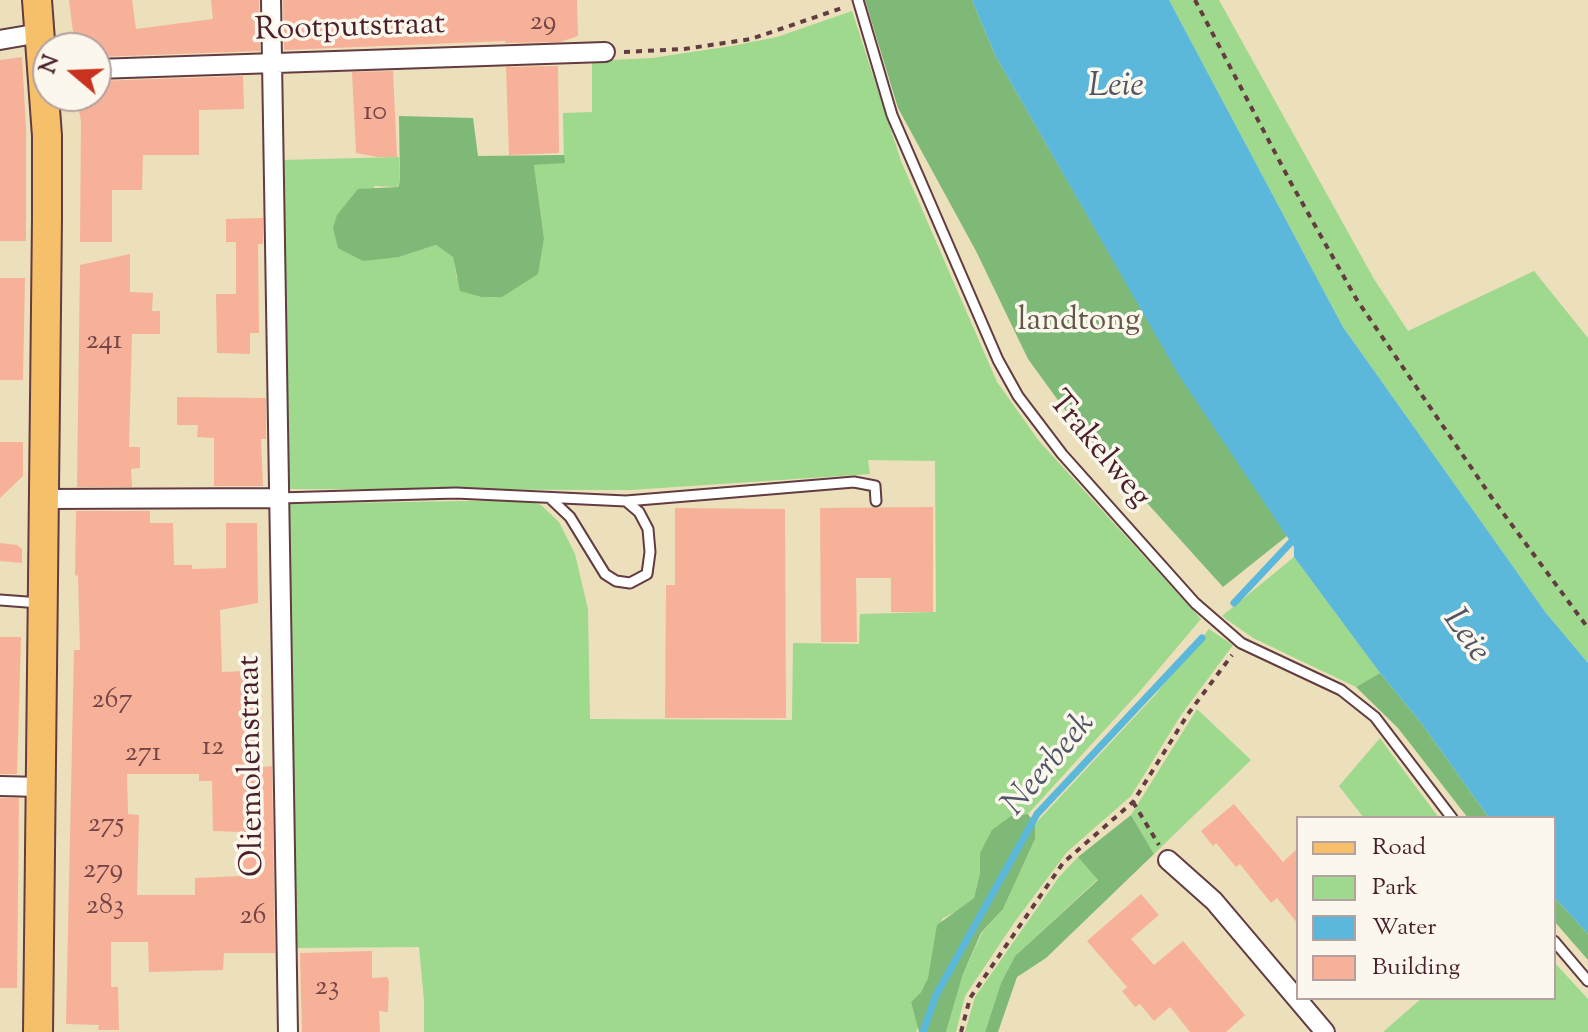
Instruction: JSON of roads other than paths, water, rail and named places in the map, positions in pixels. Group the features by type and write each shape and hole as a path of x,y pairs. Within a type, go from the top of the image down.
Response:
{"main road":[{"path":"37,0 40,32"},
{"path":"38,1032 46,112"}],"street":[{"name":"Oliemolenstraat","path":"271,0 288,1032"},
{"path":"0,40 32,34"},
{"name":"Rootputstraat","path":"112,68 605,52"},
{"path":"45,499 279,498"},
{"path":"0,786 41,787"},
{"path":"1168,860 1214,901 1296,998"},
{"path":"1298,1000 1325,1032"}],"lane":[{"name":"Trakelweg","path":"858,1 892,115 998,360 1018,396 1062,454 1195,603 1241,643 1341,690 1375,717 1450,816"},
{"path":"279,498 456,493 626,501 854,482 875,486 876,501"},
{"path":"550,498 570,517 605,574 616,581 630,583 647,574 650,552 648,529 639,512 626,501"},
{"path":"0,600 44,604"},
{"path":"1556,943 1588,981"}],"water":[{"name":"Leie","path":"972,0 1169,0 1343,327 1546,613 1588,663 1588,934 1556,899 1556,816 1488,816 1422,724 1294,557 1294,547 1178,374 995,55"}],"waterway":[{"name":"Neerbeek","path":"1234,603 1295,538"},
{"name":"Neerbeek","path":"923,1032 936,995 1037,814 1202,638"}],"park label":[{"name":"landtong","path":"1079,324"}]}
